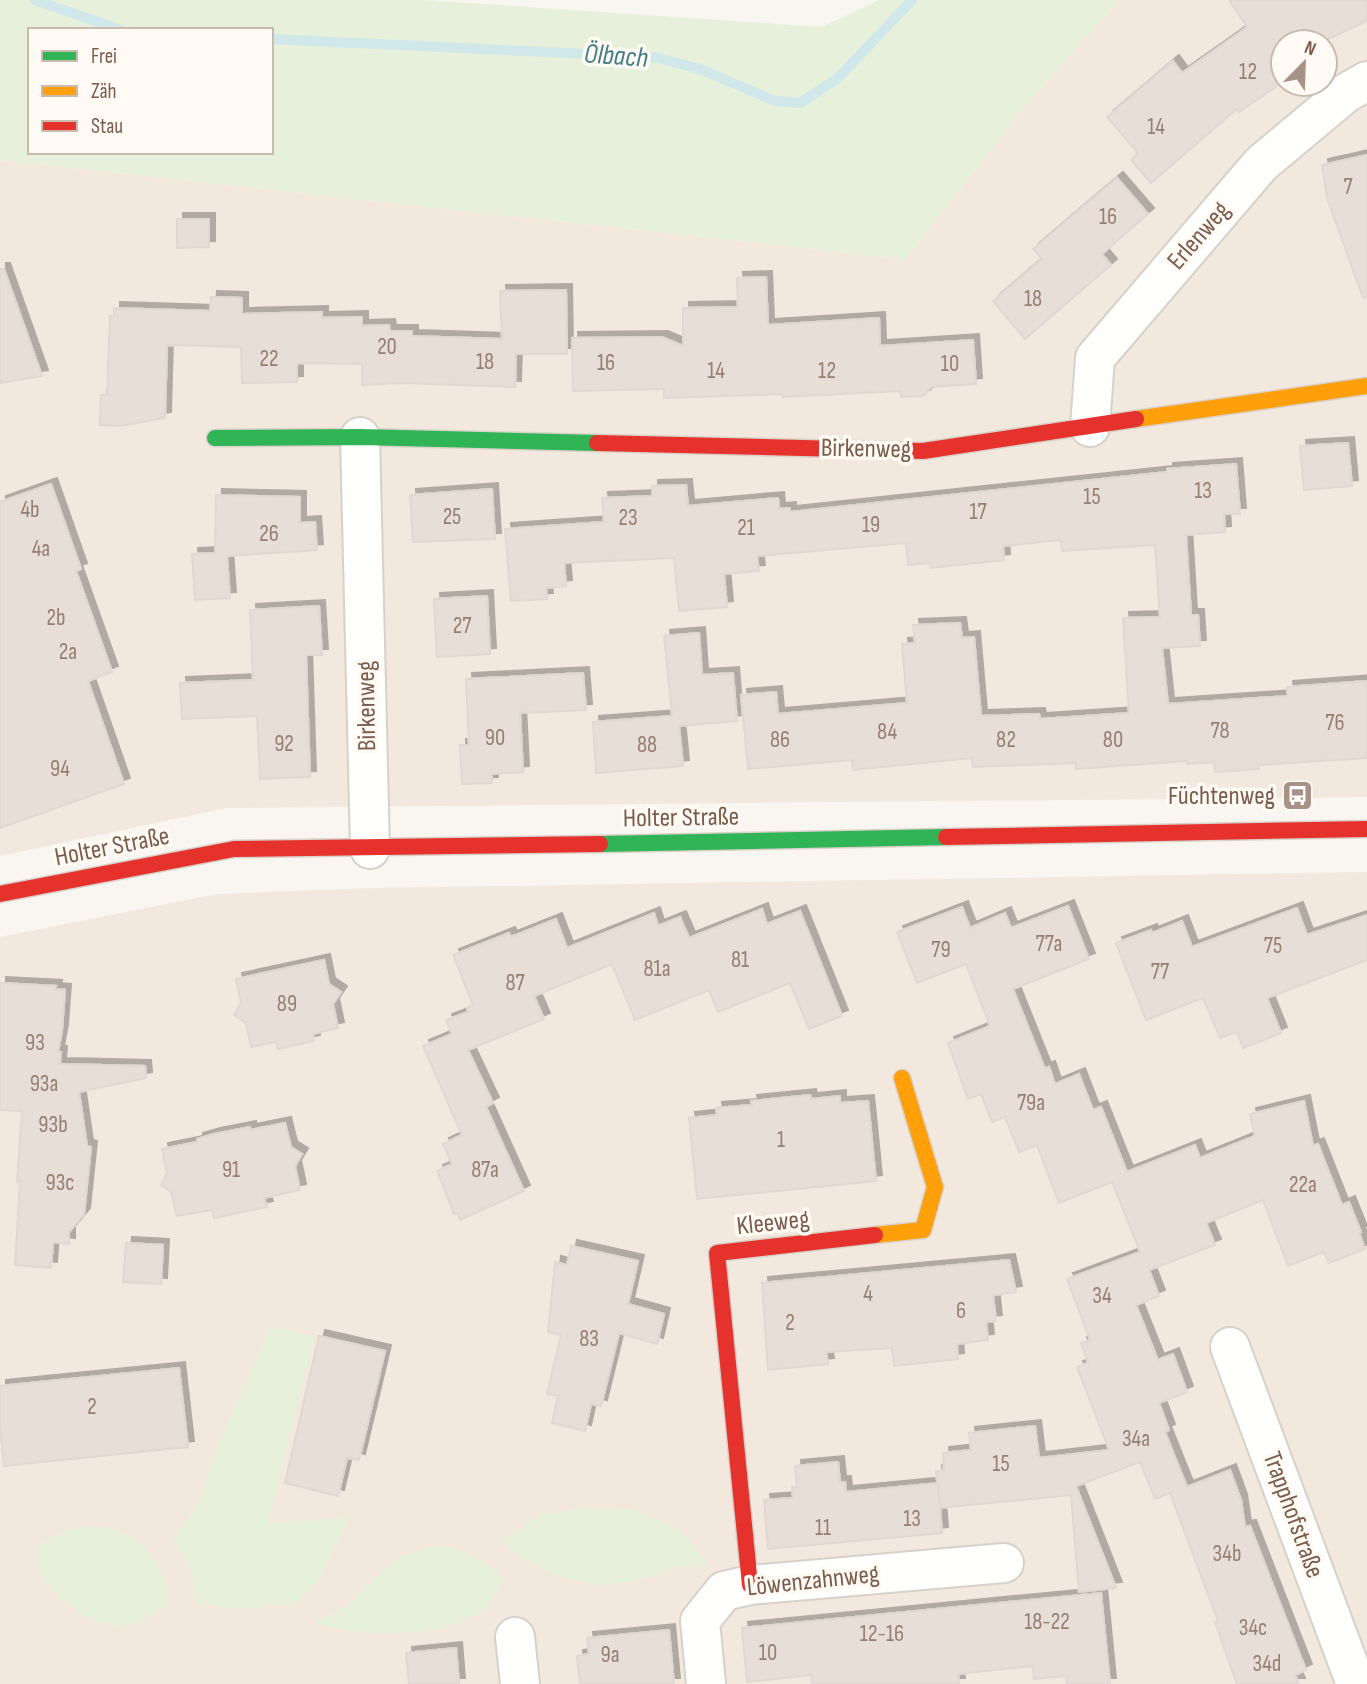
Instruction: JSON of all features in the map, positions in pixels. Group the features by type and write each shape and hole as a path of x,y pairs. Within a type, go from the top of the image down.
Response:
{"street":[{"name":"Erlenweg","path":"1090,427 1095,358 1261,164 1346,93 1367,80"},
{"name":"Birkenweg","path":"215,438 360,437 923,451 1367,386"},
{"name":"Birkenweg","path":"360,437 370,849"},
{"name":"Holter Straße","path":"0,894 143,864 234,849 370,849 1367,829"},
{"name":"Kleeweg","path":"750,1585 717,1253 923,1230 935,1187 902,1078"},
{"name":"Trapphofstraße","path":"1230,1346 1356,1684"},
{"name":"Löwenzahnweg","path":"706,1684 700,1621 724,1591 750,1585 1004,1563"},
{"path":"515,1637 520,1684"}],"shaded area":[{"path":"1119,0 1367,0 1367,797 226,808 0,856 0,160 905,259 1025,106"},
{"path":"1367,872 1367,1684 0,1684 0,937 217,894 377,888"}],"green space":[{"path":"0,0 424,0 822,27 879,0 1119,0 1025,106 905,259 0,160"},
{"path":"271,1327 315,1336 268,1524 350,1517 318,1581 296,1603 241,1609 197,1604 189,1564 173,1540 199,1502 216,1450"},
{"path":"584,1508 635,1510 681,1531 708,1564 680,1567 647,1578 602,1586 562,1577 527,1561 500,1542 543,1514"},
{"path":"85,1526 119,1532 143,1546 160,1570 171,1603 135,1623 112,1626 100,1623 66,1602 40,1572 39,1544 67,1530"},
{"path":"451,1547 481,1561 505,1577 486,1610 446,1628 394,1634 349,1631 314,1623 348,1605 402,1556 426,1548"}],"building":[{"path":"1229,0 1367,0 1367,21 1339,34 1339,28 1269,28 1269,92 1239,112 1237,109 1151,183 1131,160 1138,153 1107,117 1173,61 1182,73 1247,27"},
{"path":"1367,155 1367,297 1363,298 1327,198 1322,165"},
{"path":"1117,178 1148,214 1102,254 1111,265 1025,339 993,301 1042,259 1033,249"},
{"path":"177,219 209,219 209,247 177,248"},
{"path":"0,269 4,269 42,376 0,383"},
{"path":"766,277 768,325 879,318 880,346 973,340 976,384 931,387 924,396 901,397 900,391 783,397 783,394 664,398 664,389 573,391 572,338 662,337 683,346 683,308 738,307 737,278"},
{"path":"566,290 567,354 516,354 515,387 400,383 362,385 362,364 297,363 297,382 242,383 241,347 167,345 165,418 120,426 100,425 101,395 107,395 110,316 114,316 114,308 210,311 211,297 242,298 242,314 322,312 322,318 362,317 362,326 389,325 390,331 412,331 412,336 502,339 500,291"},
{"path":"1348,443 1352,486 1304,490 1300,446"},
{"path":"1236,464 1240,514 1224,514 1225,532 1186,535 1191,615 1198,615 1200,646 1162,648 1168,704 1288,696 1287,687 1367,681 1367,758 1258,765 1259,769 1215,772 1214,762 1187,764 1187,761 1076,769 1075,763 973,767 972,758 853,770 852,760 748,769 741,695 776,692 778,714 907,703 902,644 915,643 913,625 960,623 962,638 974,637 981,716 1039,714 1040,719 1129,713 1123,618 1160,617 1155,545 1062,551 1061,540 1003,546 1004,560 931,568 930,563 908,565 906,543 757,556 759,571 724,574 727,607 679,611 674,558 564,563 566,586 546,588 547,599 511,601 505,529 604,522 602,498 652,496 652,486 686,485 688,506 778,498 779,509 790,508 790,512 1167,472 1167,469"},
{"path":"51,484 81,569 76,571 112,672 88,681 124,784 0,828 0,502"},
{"path":"492,489 495,539 413,542 410,495"},
{"path":"216,495 300,497 300,523 315,522 317,550 227,556 230,598 195,600 192,554 215,553"},
{"path":"487,596 490,654 437,657 434,599"},
{"path":"319,606 322,655 306,655 310,777 260,779 257,716 182,719 180,683 253,680 250,610"},
{"path":"699,633 702,675 733,673 737,721 679,726 683,766 596,773 593,722 672,716 664,636"},
{"path":"583,673 586,710 520,713 523,772 492,774 492,783 462,784 460,745 469,745 466,679"},
{"path":"1068,906 1089,959 1013,989 1045,1069 1049,1067 1055,1084 1079,1074 1093,1110 1101,1107 1127,1172 1195,1145 1200,1158 1255,1136 1250,1114 1304,1101 1313,1146 1318,1144 1342,1205 1349,1202 1361,1232 1359,1233 1365,1249 1329,1263 1324,1252 1288,1266 1263,1200 1206,1223 1215,1245 1149,1270 1159,1296 1136,1305 1158,1360 1173,1354 1187,1392 1159,1403 1169,1430 1165,1432 1187,1487 1230,1470 1241,1500 1245,1527 1250,1526 1306,1670 1295,1675 1299,1684 1237,1684 1215,1622 1218,1621 1170,1493 1155,1499 1140,1462 1076,1486 1116,1588 1079,1592 1071,1495 940,1508 936,1471 944,1470 943,1453 971,1450 969,1433 1035,1426 1039,1458 1109,1450 1077,1367 1088,1363 1081,1343 1090,1340 1067,1279 1140,1252 1112,1182 1059,1203 1037,1145 1019,1152 1005,1117 992,1122 981,1094 968,1099 948,1043 990,1026 966,964 917,983 897,932 962,907 970,928 1005,913 1011,928"},
{"path":"1297,908 1307,935 1367,915 1367,960 1267,998 1281,1033 1243,1048 1237,1032 1220,1038 1203,998 1146,1020 1116,943 1182,921 1192,947"},
{"path":"762,909 767,924 800,911 842,1016 809,1029 790,983 718,1012 709,990 635,1020 612,964 534,996 544,1019 468,1050 493,1103 486,1107 524,1191 460,1220 457,1213 454,1214 437,1171 452,1164 443,1144 462,1135 423,1046 452,1034 446,1020 468,1012 467,1008 473,1005 453,955 509,933 511,937 556,919 567,948 654,913 658,926 680,917 689,938"},
{"path":"324,960 329,984 341,992 333,1004 338,1028 313,1034 314,1041 278,1049 276,1042 251,1047 246,1023 234,1015 241,1003 236,979"},
{"path":"0,983 56,986 55,989 65,990 58,1052 61,1052 60,1064 145,1066 146,1078 79,1092 87,1146 91,1147 84,1214 69,1232 69,1244 53,1242 51,1268 15,1265 22,1111 0,1110"},
{"path":"810,1095 811,1099 840,1096 840,1103 868,1101 876,1181 697,1199 689,1118 717,1115 716,1108 752,1105 751,1101"},
{"path":"285,1123 291,1147 302,1154 295,1166 300,1190 264,1198 267,1207 214,1218 212,1210 177,1216 171,1192 161,1185 167,1173 162,1149 197,1142 197,1139 214,1134"},
{"path":"126,1243 163,1245 161,1284 123,1282"},
{"path":"571,1246 638,1261 628,1304 664,1314 657,1344 619,1333 601,1406 591,1404 585,1431 552,1423 558,1396 547,1394 561,1335 548,1332 555,1262 567,1265"},
{"path":"1009,1260 1016,1292 993,1295 996,1321 986,1322 988,1340 957,1344 958,1359 894,1366 892,1348 826,1352 828,1364 768,1370 762,1283"},
{"path":"319,1336 385,1351 359,1460 347,1458 338,1496 285,1483"},
{"path":"179,1368 188,1447 4,1466 0,1386"},
{"path":"838,1462 840,1482 845,1482 846,1492 938,1483 942,1533 768,1549 764,1500 793,1498 792,1487 797,1487 795,1466"},
{"path":"1101,1593 1110,1684 1067,1684 1066,1676 1034,1679 1033,1666 958,1674 959,1684 812,1684 811,1675 747,1682 742,1628"},
{"path":"669,1630 674,1684 580,1684 577,1656 589,1654 587,1638"},
{"path":"456,1648 459,1684 409,1684 406,1653"}],"waterway":[{"name":"Ölbach","path":"35,0 115,28"},
{"name":"Ölbach","path":"273,39 654,57 700,69 775,101 800,103 838,78 912,0"}],"traffic: fast":[{"path":"215,438 360,437 597,443"},
{"path":"600,844 946,837"}],"traffic: slow":[{"path":"1136,419 1367,386"},
{"path":"875,1235 923,1230 935,1187 902,1078"}],"traffic: jam":[{"path":"597,443 923,451 1136,419"},
{"path":"946,837 1367,829"},
{"path":"0,894 234,849 600,844"},
{"path":"750,1585 717,1253 875,1235"}],"place":[{"name":"Füchtenweg","path":"1298,796"}]}
